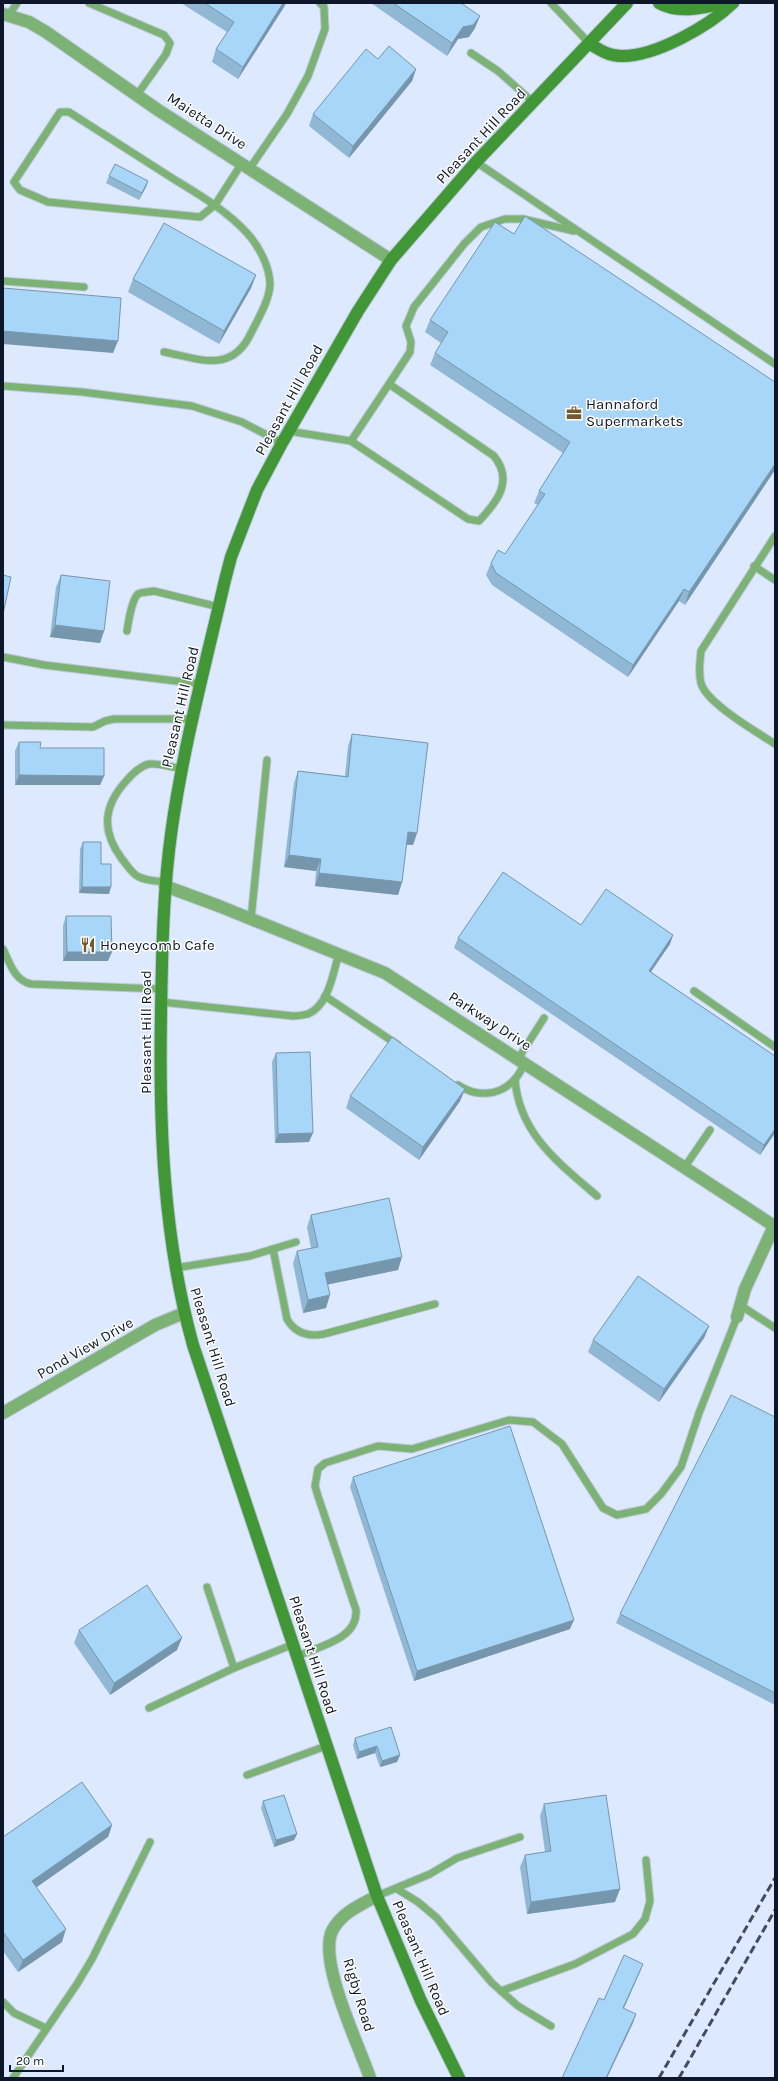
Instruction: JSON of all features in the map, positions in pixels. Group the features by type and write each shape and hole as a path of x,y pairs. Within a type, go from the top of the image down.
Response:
{"street":[{"name":"Pleasant Hill Road","path":"460,2078 420,2001 377,1896 326,1746 296,1650 184,1313 175,1268 166,1203 161,1101 161,989 165,884 182,769 231,557 258,490 288,431 358,311 391,260 476,162 590,44 627,3"},
{"path":"659,3 672,9 687,9 725,3"},
{"path":"590,44 602,52 620,56 646,52 696,31 733,3"},
{"name":"Maietta Drive","path":"6,14 29,22 41,29 138,95 391,260"},
{"name":"Parkway Drive","path":"165,884 385,973 684,1168 775,1225 745,1289 737,1317"},
{"name":"Pond View Drive","path":"3,1413 155,1325 184,1313"},
{"name":"Rigby Road","path":"370,2078 337,1989 329,1952 329,1940 332,1932 343,1916 377,1896"}],"lane":[{"path":"6,14 17,3"},
{"path":"89,3 164,35 170,43 166,54 138,95"},
{"path":"164,352 210,362 227,360 237,353 250,336 264,307 270,285 263,254 247,233 215,205 69,112 60,112 14,182 20,190 48,202 200,217 215,205 287,114 308,76 326,29 324,7 320,3"},
{"path":"551,3 590,44"},
{"path":"557,3 558,12"},
{"path":"471,53 498,71 533,102"},
{"path":"476,162 775,364"},
{"path":"351,441 410,352 411,342 406,326 414,307 464,244 481,227 505,219 523,219 580,233"},
{"path":"3,281 84,287"},
{"path":"288,431 351,441 468,519 479,521 495,504 502,490 502,465 494,456 389,384"},
{"path":"3,386 82,392 192,406 242,422 282,443"},
{"path":"775,536 754,566 701,651 699,667 701,684 709,695 722,708 775,744"},
{"path":"754,566 775,580"},
{"path":"127,631 135,599 138,594 145,592 154,591 219,607"},
{"path":"3,657 44,666 201,684"},
{"path":"3,725 93,727 105,721 114,719 193,719"},
{"path":"251,919 267,760"},
{"path":"165,884 144,880 137,876 129,868 111,841 108,829 108,811 118,791 133,773 141,767 150,764 182,769"},
{"path":"3,949 10,965 23,982 31,984 161,989"},
{"path":"161,1002 293,1016 308,1014 316,1009 325,996 339,954"},
{"path":"694,991 775,1047"},
{"path":"325,996 404,1049"},
{"path":"544,1018 522,1061 515,1079 516,1091 522,1114 530,1130 556,1161 596,1196"},
{"path":"450,1080 479,1095 501,1089 515,1079"},
{"path":"684,1168 710,1130"},
{"path":"175,1268 250,1256 296,1242"},
{"path":"273,1249 287,1319 291,1327 302,1334 315,1336 324,1334 435,1304"},
{"path":"740,1305 775,1328"},
{"path":"149,1708 234,1668 348,1634 356,1618 356,1610 315,1486 318,1469 325,1463 378,1446 412,1449 509,1420 533,1422 562,1444 603,1508 617,1515 646,1509 661,1494 681,1467 699,1413 737,1317"},
{"path":"207,1587 234,1668"},
{"path":"247,1775 326,1746"},
{"path":"377,1896 397,1889 430,1874 457,1858 520,1837"},
{"path":"13,2078 77,1984 92,1959 150,1842"},
{"path":"501,1991 575,1964 633,1934 645,1919 650,1901 646,1860"},
{"path":"397,1889 418,1902 437,1918 492,1983 518,2006 551,2026"},
{"path":"3,2002 14,2013 46,2028"}],"building":[{"path":"205,3 283,3 243,67 216,49 234,22"},
{"path":"393,3 461,3 480,16 473,25 463,27 452,43"},
{"path":"389,46 416,69 353,146 313,114 366,49 378,59"},
{"path":"115,164 148,181 142,193 109,176"},
{"path":"525,216 775,382 775,464 689,592 684,589 633,665 496,573 491,563 498,550 505,554 545,494 539,491 570,442 435,353 448,332 430,320 495,222 514,234"},
{"path":"164,223 256,275 224,331 133,279"},
{"path":"3,288 121,298 118,341 3,331"},
{"path":"3,575 11,577 3,614"},
{"path":"61,575 110,581 104,631 55,625"},
{"path":"352,734 428,743 417,833 408,832 402,882 319,873 321,859 289,855 298,771 348,777"},
{"path":"19,742 41,742 40,748 104,748 104,776 19,775"},
{"path":"83,842 101,842 101,864 111,864 111,887 82,887"},
{"path":"503,872 581,925 606,889 673,935 649,971 775,1056 775,1129 764,1145 458,938"},
{"path":"66,916 111,916 112,952 67,952"},
{"path":"392,1037 465,1089 423,1147 350,1096"},
{"path":"310,1052 313,1133 278,1134 276,1053"},
{"path":"389,1198 402,1257 325,1273 330,1295 308,1300 297,1251 318,1247 311,1215"},
{"path":"638,1276 709,1326 664,1389 593,1340"},
{"path":"731,1395 775,1417 775,1693 620,1614"},
{"path":"510,1426 574,1620 417,1671 353,1477"},
{"path":"147,1585 182,1638 114,1683 79,1630"},
{"path":"391,1727 400,1755 382,1761 377,1746 359,1752 355,1738"},
{"path":"82,1782 112,1825 32,1881 66,1929 23,1960 3,1932 3,1837"},
{"path":"284,1795 297,1834 276,1840 263,1801"},
{"path":"606,1795 620,1889 531,1902 525,1855 551,1851 544,1804"},
{"path":"624,1955 643,1964 623,2008 636,2014 606,2078 562,2078 599,1998 604,2000"}],"railway":[{"path":"659,2078 775,1878"},
{"path":"679,2078 775,1910"}],"place":[{"name":"Hannaford Supermarkets","path":"574,413"},
{"name":"Honeycomb Cafe","path":"88,945"}]}
